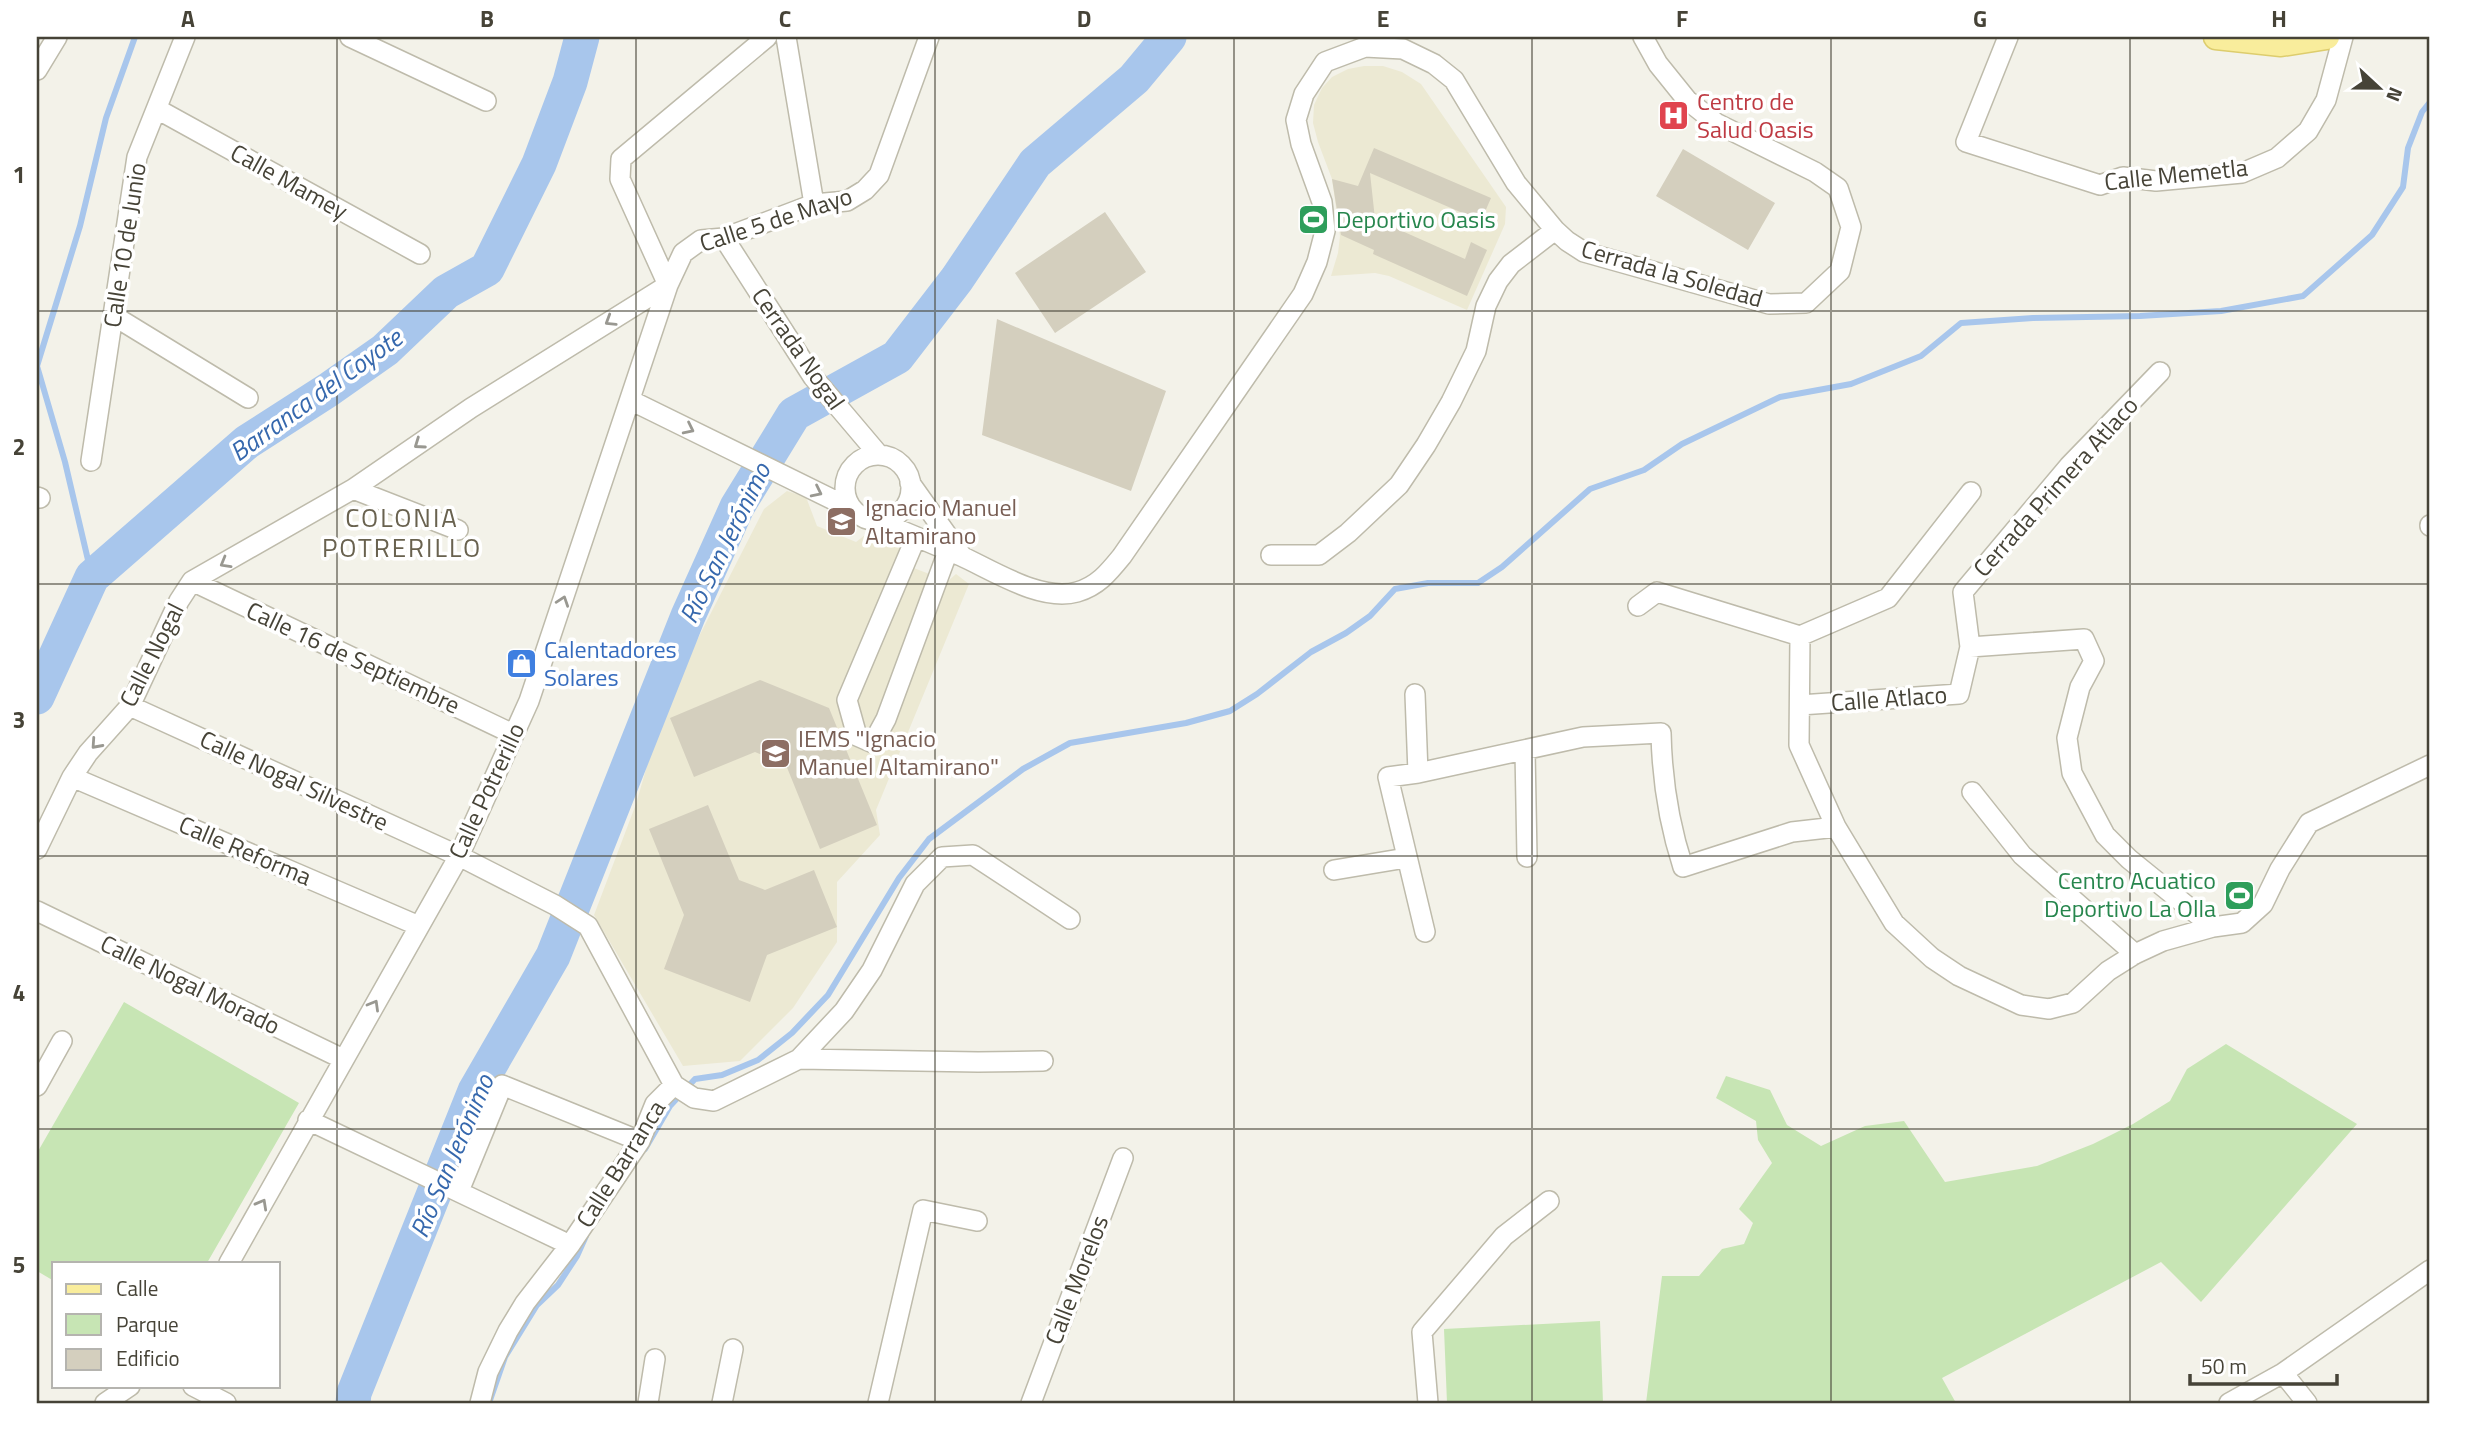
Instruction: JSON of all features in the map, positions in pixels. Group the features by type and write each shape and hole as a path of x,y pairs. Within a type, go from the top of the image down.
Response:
{"main road":[{"path":"2216,37 2281,44 2327,37"}],"street":[{"name":"Calle 10 de Junio","path":"91,461 137,157 185,37"},
{"path":"350,37 486,101"},
{"path":"668,285 620,179 621,159 767,37"},
{"path":"786,37 814,204"},
{"name":"Calle 5 de Mayo","path":"668,285 683,253 701,240 724,238 814,204 847,201 865,190 879,175 929,37"},
{"name":"Cerrada la Soledad","path":"877,521 1026,587 1058,593 1075,592 1095,585 1122,556 1303,294 1317,262 1325,231 1322,202 1301,144 1296,120 1304,94 1325,62 1365,47 1403,49 1434,64 1454,80 1516,183 1555,230 1566,241 1584,252 1769,304 1806,303 1840,271 1851,227 1838,188 1815,172 1716,123 1696,108 1658,64 1643,37"},
{"name":"Calle Memetla","path":"2008,37 1966,142 2100,185 2123,177 2156,181 2242,173 2277,158 2308,131 2326,100 2343,37"},
{"path":"37,70 55,38"},
{"name":"Calle Mamey","path":"158,109 420,254"},
{"path":"1271,555 1319,555 1348,533 1399,485 1451,402 1476,351 1486,306 1499,281 1511,264 1555,230"},
{"name":"Cerrada Nogal","path":"724,238 813,377 879,455"},
{"name":"Calle Potrerillo","path":"230,1262 459,856 529,701 668,285"},
{"name":"Calle Nogal","path":"37,849 72,777 88,753 130,706 178,601 192,581 354,489 471,408 668,285"},
{"path":"114,316 248,398"},
{"name":"Cerrada Primera Atlaco","path":"1970,647 1963,592 2070,466 2160,372"},
{"path":"630,400 852,509 863,518 877,521 898,514 910,495 907,472 900,463 879,455 858,461 850,469 844,489 846,500 852,509"},
{"name":"Cerrada la Soledad","path":"910,483 955,554"},
{"path":"354,489 458,530"},
{"path":"1638,606 1657,592 1800,636 1888,598 1971,492"},
{"path":"916,537 848,700 857,736 873,743 886,719 955,554"},
{"name":"Calle 16 de Septiembre","path":"192,581 513,734"},
{"path":"1800,636 1799,745 1836,827 1894,923 1932,958 1959,976 2021,1005 2049,1009 2073,1003 2108,971 2135,954 2163,941 2213,927 2242,923 2263,904 2280,869 2309,823 2430,765"},
{"path":"1970,647 2084,639 2094,661 2080,687 2067,738 2072,772 2105,835 2129,859 2213,927"},
{"name":"Calle Atlaco","path":"1800,705 1959,694 1970,647"},
{"path":"1415,694 1418,773"},
{"name":"Calle Nogal Silvestre","path":"130,706 459,856 555,905 588,926 674,1085"},
{"path":"1425,932 1388,777 1418,773 1583,737 1661,733 1661,770 1674,838 1683,867 1792,832 1836,827"},
{"path":"1525,751 1527,858"},
{"name":"Calle Reforma","path":"72,777 419,926"},
{"path":"1972,792 2022,855 2135,954"},
{"path":"674,1085 694,1098 713,1101 799,1059 844,1011 872,970 915,884 942,857 973,855 1070,919"},
{"path":"1335,870 1406,858"},
{"name":"Calle Nogal Morado","path":"37,911 343,1059"},
{"path":"37,1086 62,1041"},
{"path":"799,1059 978,1062 1043,1060"},
{"name":"Calle Barranca","path":"480,1403 488,1372 525,1303 570,1245 640,1141 655,1104 674,1085"},
{"path":"456,1190 500,1091 640,1141"},
{"path":"308,1120 570,1245"},
{"name":"Calle Morelos","path":"1031,1403 1123,1158"},
{"path":"1428,1403 1422,1332 1504,1236 1549,1201"},
{"path":"878,1403 923,1210 977,1221"},
{"path":"2229,1403 2283,1373 2430,1270"},
{"path":"722,1403 733,1349"},
{"path":"648,1403 655,1359"},
{"path":"2283,1373 2307,1403"},
{"path":"105,1403 127,1388"},
{"path":"197,1388 226,1403"}],"shaded area":[{"path":"1383,66 1402,72 1421,84 1506,207 1505,224 1467,310 1389,276 1375,273 1331,276 1340,236 1332,179 1313,123 1314,105 1322,88 1332,77 1348,69"},
{"name":"IEMS \"Ignacio Manuel Altamirano\"","path":"787,491 806,497 817,526 856,542 874,528 905,545 903,564 948,581 956,574 969,584 876,810 880,835 837,882 837,942 793,1008 740,1061 683,1066 594,915 636,804 665,703 764,509"}],"green space":[{"path":"124,1002 299,1103 208,1262 52,1262 52,1280 37,1271 37,1153"},
{"path":"2226,1044 2357,1124 2201,1302 2161,1262 1942,1378 1956,1403 1646,1403 1662,1276 1699,1276 1722,1249 1744,1244 1753,1223 1739,1209 1772,1163 1758,1140 1756,1121 1716,1098 1726,1076 1770,1090 1787,1125 1821,1146 1865,1126 1904,1121 1945,1182 2037,1166 2093,1144 2170,1101 2187,1069"},
{"path":"1600,1321 1603,1403 1447,1403 1444,1329"}],"building":[{"path":"1374,148 1491,198 1481,221 1370,173 1375,219 1465,259 1471,242 1487,250 1467,296 1373,254 1374,250 1341,235 1332,179 1358,186"},
{"path":"1683,149 1775,203 1748,250 1656,196"},
{"path":"1105,212 1146,272 1055,333 1015,273"},
{"path":"997,319 1166,391 1131,491 982,435"},
{"path":"760,680 829,708 877,825 820,849 786,765 755,752 694,777 670,718"},
{"path":"708,805 739,880 765,890 814,870 837,927 767,955 750,1002 664,969 684,915 649,829"}],"waterway":[{"path":"92,577 65,462 37,366 80,226 106,118 135,37"},
{"name":"Barranca del Coyote","path":"37,697 92,577 247,442 385,350 446,292 487,269 539,164 570,82 582,37"},
{"name":"Río San Jerónimo","path":"353,1403 354,1393 475,1091 553,956 688,616 737,507 794,414 897,357 957,279 1035,163 1134,79 1169,37"},
{"path":"645,1149 670,1106 695,1079 722,1075 758,1060 792,1033 828,995 899,878 929,839 1023,769 1070,743 1186,723 1230,711 1257,694 1311,652 1370,616 1395,589 1428,583 1478,583 1502,567 1590,489 1644,470 1682,444 1780,397 1851,384 1921,356 1961,323 2221,311 2303,296 2372,235 2403,187 2408,148 2422,112 2430,102"},
{"path":"489,1403 505,1357 537,1305 558,1285 577,1256 586,1236"}],"place":[{"name":"Centro de Salud Oasis","path":"1674,116"},
{"name":"Deportivo Oasis","path":"1313,220"},
{"name":"Ignacio Manuel Altamirano","path":"842,522"},
{"name":"Calentadores Solares","path":"521,664"},
{"name":"IEMS \"Ignacio Manuel Altamirano\"","path":"775,753"},
{"name":"Centro Acuatico Deportivo La Olla","path":"2239,895"}],"district":[{"name":"COLONIA POTRERILLO","path":"402,533"}]}
